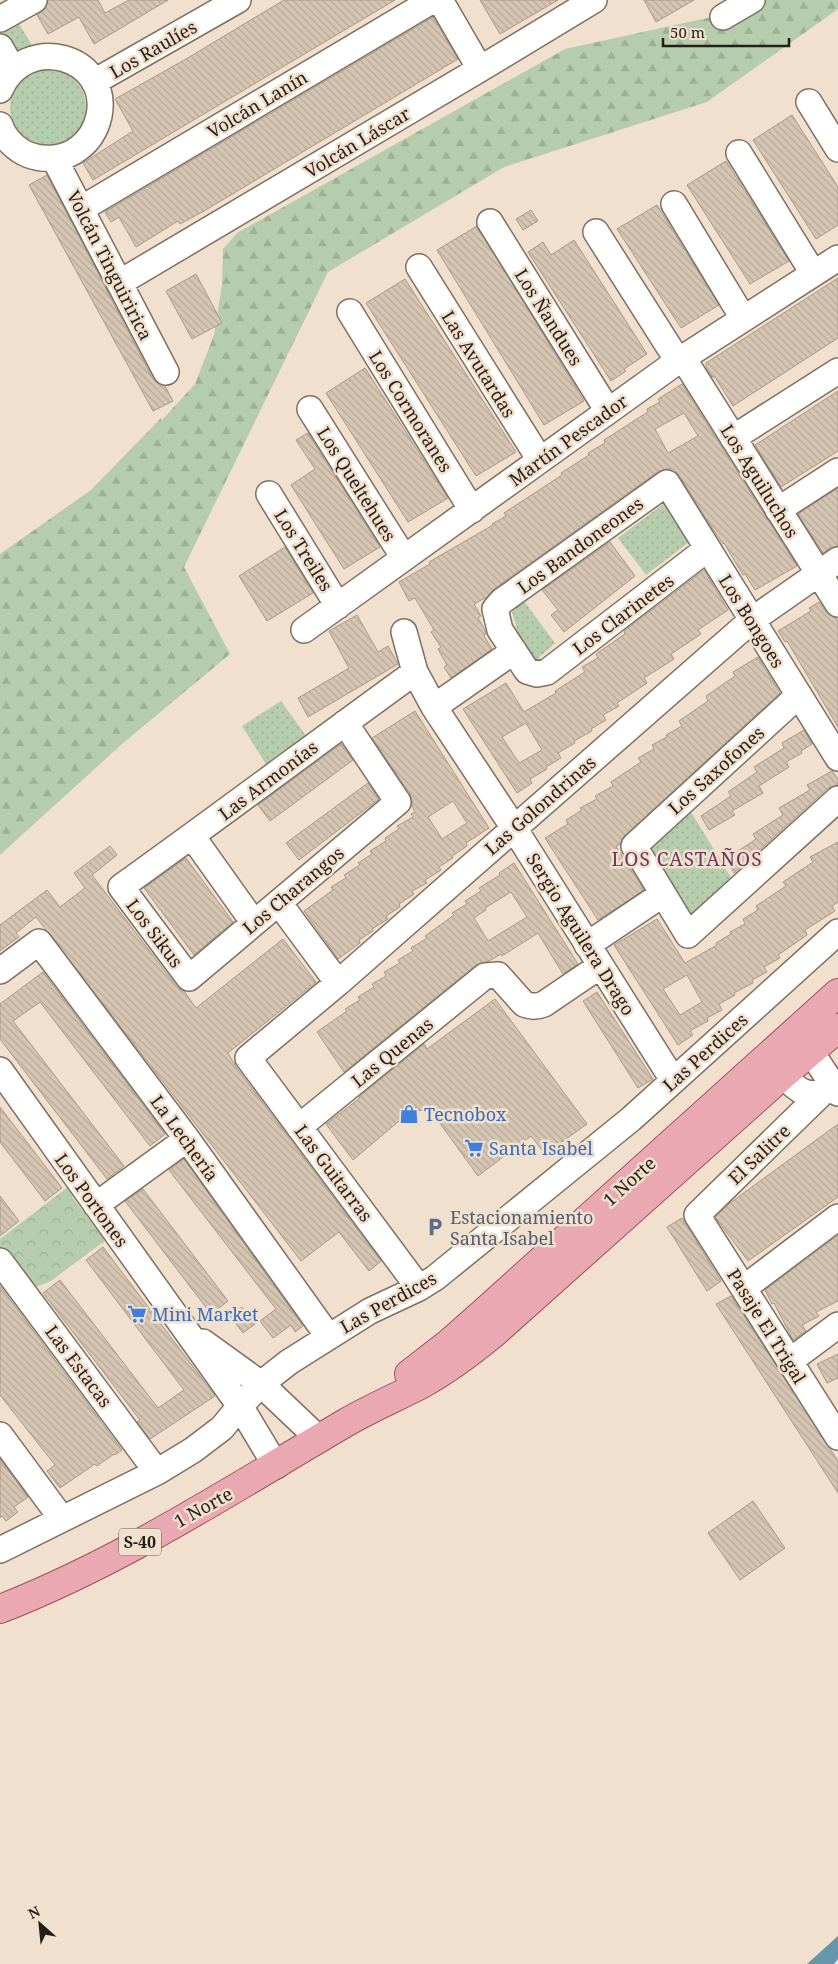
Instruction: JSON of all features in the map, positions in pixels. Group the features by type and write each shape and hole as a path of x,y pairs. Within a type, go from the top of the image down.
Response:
{"main road":[{"name":"1 Norte","path":"347,1422 423,1383 471,1352 493,1334 784,1074 802,1042 838,994"},
{"name":"1 Norte","path":"0,1609 101,1563 247,1483 347,1422 449,1344 802,1042 838,1028"}],"street":[{"path":"0,19 34,0"},
{"name":"Volcán Lanín","path":"81,208 433,0"},
{"path":"440,0 480,69"},
{"name":"Volcán Láscar","path":"119,283 594,0"},
{"path":"724,17 752,0"},
{"name":"Los Raulíes","path":"94,82 228,2"},
{"path":"0,47 6,80"},
{"name":"Los Raulíes","path":"3,137 28,155 54,158 76,150 92,134 100,112 99,97 94,82 84,69 61,57 35,57 20,64 6,80"},
{"path":"809,102 838,149"},
{"path":"739,154 813,273"},
{"name":"Volcán Tinguiririca","path":"54,158 166,372"},
{"path":"674,204 743,318"},
{"name":"Los Ñandues","path":"490,222 608,411"},
{"name":"Los Aguiluchos","path":"596,232 733,438 778,510 828,566 838,604"},
{"name":"Martín Pescador","path":"304,630 680,359 838,258"},
{"name":"Las Avutardas","path":"419,267 540,460"},
{"name":"Los Cormoranes","path":"350,312 472,510"},
{"path":"733,438 838,371"},
{"name":"Los Queltehues","path":"310,409 404,558"},
{"path":"778,510 838,471"},
{"name":"Los Bongoes","path":"666,483 838,758"},
{"name":"Los Bandoneones","path":"514,651 500,630 495,609 502,601 666,483"},
{"name":"Los Treiles","path":"269,494 338,606"},
{"name":"Los Clarinetes","path":"514,651 527,671 537,674 548,672 708,549"},
{"name":"Las Golondrinas","path":"248,1058 338,983 752,620 828,566"},
{"name":"Sergio Aguilera Drago","path":"404,632 415,672 434,707 514,828 673,1080"},
{"path":"434,707 514,651"},
{"name":"Las Armonías","path":"121,887 415,672"},
{"name":"Los Saxofones","path":"663,894 634,846 799,695"},
{"name":"Los Charangos","path":"189,978 398,802 345,722"},
{"path":"587,945 663,894 688,935 838,799"},
{"path":"192,836 254,923"},
{"name":"Los Sikus","path":"121,887 189,978"},
{"path":"278,903 338,983"},
{"name":"Las Perdices","path":"0,1550 157,1472 193,1450 222,1428 261,1384 289,1362 370,1311 419,1288 435,1278 631,1119 838,932"},
{"name":"La Lechería","path":"0,971 39,942 187,1139 328,1336"},
{"name":"Las Quenas","path":"299,1127 485,976 498,975 524,1004 530,1007 544,1004 600,966"},
{"path":"784,1074 796,1088 809,1093 833,1090 802,1042"},
{"name":"Las Guitarras","path":"248,1058 419,1288"},
{"name":"Los Portones","path":"0,1070 240,1406 276,1466"},
{"name":"El Salitre","path":"697,1215 833,1090"},
{"path":"96,1205 187,1139"},
{"name":"Pasaje El Trigal","path":"697,1215 838,1437"},
{"path":"744,1288 838,1217"},
{"name":"Las Estacas","path":"0,1261 157,1472"},
{"path":"790,1360 838,1325"},
{"name":"Los Portones","path":"185,1329 261,1384 319,1440"},
{"path":"0,1435 62,1519"}],"green space":[{"path":"745,0 838,0 838,9 707,102 504,167 328,272 184,567 230,654 122,744 0,855 0,554 91,490 162,417 161,421 195,384 214,335 222,285 223,249 237,233 565,49 716,16"},
{"path":"17,20 34,49 16,54 0,28"},
{"path":"48,69 62,72 75,80 83,93 86,107 83,121 75,134 62,142 48,145 34,142 21,134 13,121 10,107 13,93 21,80 34,72"},
{"path":"666,502 693,539 646,575 618,538"},
{"path":"524,601 555,643 535,661 519,636 512,612"},
{"path":"281,701 309,740 269,769 242,726"},
{"path":"691,812 732,879 688,918 646,852"},
{"path":"68,1187 73,1198 105,1240 94,1255 103,1242 51,1281 28,1290 0,1254 0,1239"}],"water":[{"path":"838,1936 838,1959 834,1964 807,1964"}],"building":[{"path":"48,0 98,0 105,13 129,0 168,0 94,44 79,17 48,34 37,15 46,8"},
{"path":"284,0 395,0 93,180 83,163 133,131 115,99"},
{"path":"480,0 558,0 500,34"},
{"path":"644,0 694,0 656,22"},
{"path":"433,17 458,59 204,211 180,224 178,221 136,247 119,217 111,222 105,212"},
{"path":"792,115 838,187 838,225 816,239 753,140"},
{"path":"726,161 789,261 750,284 687,185"},
{"path":"47,175 153,379 165,386 173,401 153,411 29,185"},
{"path":"657,205 719,305 681,328 617,229"},
{"path":"531,210 538,221 523,230 516,219"},
{"path":"477,226 584,401 544,425 437,250"},
{"path":"574,240 647,354 624,369 626,371 611,381 528,252 543,242 551,255"},
{"path":"196,274 222,323 192,339 166,291"},
{"path":"838,278 838,338 733,406 715,377 712,377 706,367 706,363"},
{"path":"405,279 516,452 476,476 366,303"},
{"path":"365,368 448,498 408,522 326,393"},
{"path":"682,384 797,566 755,590 745,574 743,575 679,475 674,469 665,469 659,471 494,589 487,597 474,604 481,616 478,618 485,630 486,634 484,636 492,649 451,678 444,667 447,665 438,649 441,647 431,632 434,630 415,598 409,601 399,582 506,516 504,513 562,475 561,473 605,443 604,440 648,412 647,409 660,402 658,399","holes":["684,413 698,436 668,453 655,429"]},
{"path":"838,391 838,451 781,487 755,445"},
{"path":"308,433 380,547 344,569 291,485 315,469 296,440"},
{"path":"838,488 838,546 830,548 823,553 798,514"},
{"path":"610,542 635,576 564,632 551,615 558,610 542,590"},
{"path":"285,547 313,593 267,621 239,576"},
{"path":"704,570 728,610 698,630 701,634 671,654 674,659 644,678 647,683 617,703 619,706 603,715 606,720 558,753 561,758 530,779 532,783 517,793 463,709 506,683 524,712 556,693 555,691 585,672 582,667 598,658 596,654 625,634 624,631","holes":["526,723 542,750 519,763 502,737"]},
{"path":"819,602 826,612 836,618 838,622 838,727 787,641 785,642 778,631 811,611 809,608"},
{"path":"357,615 378,652 388,646 398,664 308,717 298,698 349,668 329,631"},
{"path":"758,657 780,693 624,836 620,844 616,846 644,890 598,920 545,838 568,824 566,820 582,810 580,808 597,799 595,796 613,786 611,782 641,762 638,758 654,749 652,745 682,726 679,721 708,701 706,696 735,676 733,672"},
{"path":"415,711 489,828 466,843 467,846 439,867 441,870 425,880 427,883 412,891 414,894 399,904 400,907 386,916 388,919 372,929 373,931 359,940 360,943 338,959 304,911 333,890 331,887 346,878 344,875 360,865 358,863 372,854 370,851 386,841 385,838 399,829 397,826 413,817 411,814 415,812 410,794 372,738","holes":["453,801 467,823 442,839 428,817"]},
{"path":"804,730 812,744 801,751 802,753 786,762 789,767 759,786 763,793 732,811 735,815 709,830 701,816 731,796 728,792 757,772 754,767 784,748 782,743"},
{"path":"341,744 353,760 270,821 258,805"},
{"path":"832,771 838,779 838,785 828,788 734,873 726,859 756,839 753,834 783,815 779,808 810,790 807,785"},
{"path":"368,783 379,799 299,860 286,843"},
{"path":"838,842 838,902 832,906 835,911 805,930 807,935 778,955 780,958 764,967 767,972 752,980 753,983 719,1004 722,1010 707,1018 708,1021 690,1031 693,1035 678,1045 614,945 657,919 685,963 717,945 716,943 731,934 730,932 745,924 743,919 758,910 756,906 786,886 783,882 813,862 810,857","holes":["687,975 702,1002 680,1015 663,989"]},
{"path":"110,846 117,855 92,875 177,987 184,991 196,1008 283,939 316,982 228,1053 236,1067 381,1261 369,1271 339,1232 301,1261 36,917 16,933 19,937 0,951 0,925 47,890 60,907 85,888 74,873"},
{"path":"186,858 233,922 194,955 144,888"},
{"path":"514,863 578,964 563,974 538,933 502,956 501,954 489,961 476,965 344,1072 317,1032 347,1011 345,1009 360,1000 358,997 374,987 372,984 386,976 384,972 400,963 398,960 413,951 411,948 427,938 425,936 454,915 452,913 467,904 465,901 481,891 479,888 500,875 499,873","holes":["511,892 527,917 488,941 474,918 486,910 485,908"]},
{"path":"43,972 165,1134 150,1146 40,1002 13,1021 124,1166 107,1179 0,1039 0,1004"},
{"path":"597,992 653,1079 638,1088 583,1001"},
{"path":"495,999 587,1124 545,1154 531,1136 478,1176 431,1111 412,1110 353,1160 326,1124 424,1044 427,1049"},
{"path":"0,1107 62,1188 45,1201 0,1142"},
{"path":"838,1124 838,1197 748,1261 715,1217 730,1203"},
{"path":"184,1159 303,1326 295,1332 291,1325 273,1338 260,1321 276,1309 169,1170"},
{"path":"143,1189 228,1301 211,1314 125,1201"},
{"path":"0,1196 19,1221 0,1236"},
{"path":"682,1218 721,1281 707,1291 667,1227"},
{"path":"838,1235 838,1301 816,1312 819,1316 802,1325 806,1331 793,1340 774,1303 772,1304 765,1290"},
{"path":"103,1247 215,1396 150,1439 137,1422 140,1420 43,1293 60,1280 158,1408 184,1390 86,1260"},
{"path":"0,1286 122,1450 97,1466 95,1464 60,1488 47,1471 55,1465 0,1395"},
{"path":"731,1296 838,1461 838,1493 716,1304"},
{"path":"242,1307 255,1324 243,1333 230,1316"},
{"path":"838,1354 838,1378 827,1383 817,1364"},
{"path":"0,1459 28,1497 14,1507 18,1512 6,1521 2,1516 0,1518"},
{"path":"753,1501 785,1548 740,1580 708,1533"}],"place":[{"name":"Tecnobox","path":"409,1114"},
{"name":"Santa Isabel","path":"474,1148"},
{"name":"Estacionamiento Santa Isabel","path":"435,1227"},
{"name":"Mini Market","path":"137,1314"}],"district":[{"name":"LOS CASTAÑOS","path":"687,859"}]}
